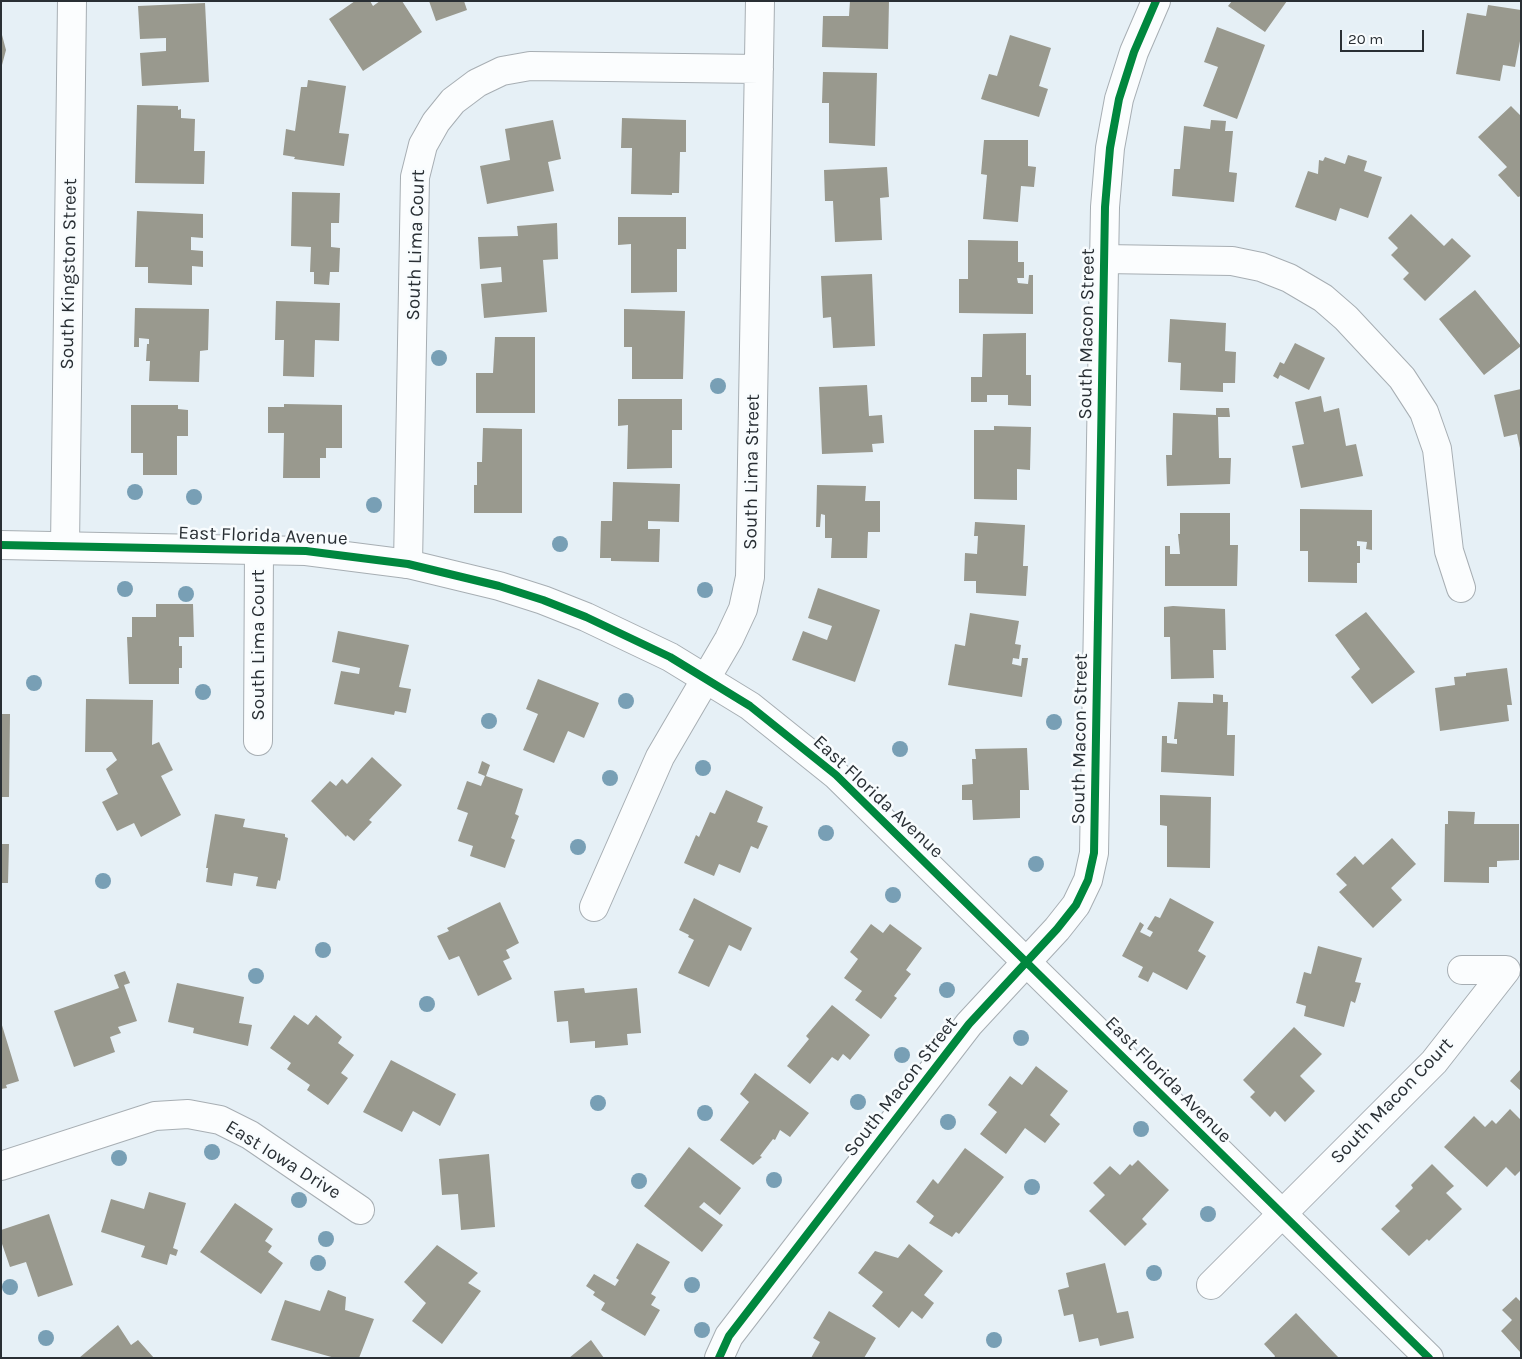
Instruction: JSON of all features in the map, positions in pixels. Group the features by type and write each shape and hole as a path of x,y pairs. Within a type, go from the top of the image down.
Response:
{"street":[{"name":"South Kingston Street","path":"65,546 72,1"},
{"name":"South Lima Street","path":"594,907 660,757 743,609 750,577 760,1"},
{"name":"South Macon Street","path":"719,1358 729,1336 970,1024 1057,929 1076,905 1088,880 1094,853 1105,207 1110,148 1119,99 1134,52 1156,1"},
{"name":"South Lima Court","path":"408,564 415,177 423,145 436,122 453,101 477,83 502,71 530,66 759,69"},
{"name":"South Macon Street","path":"1104,259 1232,261 1261,267 1289,278 1323,298 1346,318 1402,378 1424,412 1437,449 1449,551 1461,588"},
{"name":"East Florida Avenue","path":"1,545 259,550 352,556 408,564 499,586 586,617 670,657 750,706 836,775 1429,1358"},
{"name":"South Lima Court","path":"258,741 259,550"},
{"name":"South Macon Court","path":"1282,1214 1434,1062 1506,970 1462,970"},
{"name":"East Iowa Drive","path":"1,1166 155,1116 188,1114 220,1120 250,1135 360,1210"},
{"path":"1211,1285 1282,1214"}],"building":[{"path":"355,1 370,1 373,6 380,1 402,1 422,32 363,71 329,19"},
{"path":"429,1 464,1 467,10 436,21"},
{"path":"850,1 889,1 888,49 822,47 823,16 849,16"},
{"path":"1232,1 1287,1 1265,32 1228,6"},
{"path":"205,3 209,82 142,86 140,53 166,51 166,38 140,39 138,6"},
{"path":"1488,5 1521,10 1521,36 1515,67 1503,65 1500,81 1456,74 1467,13 1486,16"},
{"path":"1217,27 1265,45 1237,119 1203,106 1218,67 1204,62"},
{"path":"2,35 6,50 2,65 1,64"},
{"path":"1010,35 1051,48 1039,86 1048,89 1039,117 981,99 989,74 997,76"},
{"path":"823,72 877,73 875,146 829,143 829,103 822,103"},
{"path":"308,80 346,86 339,133 349,134 344,166 294,159 295,157 283,155 286,129 295,131 301,87 307,87"},
{"path":"137,105 178,106 178,110 181,109 181,118 195,119 194,151 205,151 204,184 135,183"},
{"path":"1511,106 1521,116 1521,196 1518,197 1498,175 1507,167 1478,137"},
{"path":"622,118 686,120 686,152 680,152 679,193 672,193 672,195 631,194 632,148 621,148"},
{"path":"553,120 561,159 548,162 554,191 487,204 480,166 510,160 505,129"},
{"path":"1211,120 1226,121 1225,131 1233,131 1229,172 1237,173 1234,202 1172,196 1174,169 1180,169 1184,126 1210,129"},
{"path":"984,140 1028,140 1028,166 1036,167 1034,187 1021,186 1018,222 983,219 987,175 981,174"},
{"path":"1348,155 1367,161 1364,171 1382,177 1368,218 1340,208 1336,221 1295,207 1308,171 1318,174 1319,160 1323,161 1325,157 1345,164"},
{"path":"887,167 889,197 880,198 882,240 835,242 833,201 825,201 824,170"},
{"path":"292,192 340,193 339,223 331,223 331,247 340,248 339,272 330,272 329,285 314,284 314,272 310,272 311,247 291,246"},
{"path":"137,211 203,214 203,238 191,237 191,250 203,251 203,267 192,266 192,285 148,283 148,267 135,267"},
{"path":"1411,214 1444,246 1452,238 1471,256 1425,301 1403,279 1409,273 1391,255 1398,248 1388,238"},
{"path":"618,217 686,217 686,249 677,249 677,292 631,293 631,244 618,245"},
{"path":"557,223 558,259 543,260 547,312 484,318 481,284 502,282 501,267 480,269 478,237 518,236 517,226"},
{"path":"968,240 1018,241 1018,262 1024,262 1024,278 1017,278 1018,283 1028,284 1029,275 1033,275 1033,314 959,313 959,279 968,279"},
{"path":"872,274 875,346 833,348 831,317 823,318 821,276"},
{"path":"1475,290 1521,346 1484,375 1439,319"},
{"path":"276,301 340,303 339,341 315,340 314,377 283,376 284,340 275,340"},
{"path":"135,308 209,309 208,350 200,351 199,382 149,381 150,361 146,361 149,339 139,338 139,347 134,347"},
{"path":"624,309 685,311 683,379 632,379 632,347 624,347"},
{"path":"1170,319 1226,323 1225,351 1236,352 1235,383 1223,383 1223,392 1180,390 1181,363 1168,362"},
{"path":"1026,333 1026,375 1031,375 1031,406 1008,405 1008,395 987,395 987,402 971,402 971,377 982,377 983,334"},
{"path":"495,337 535,337 535,413 476,413 476,373 493,373"},
{"path":"1295,343 1325,358 1309,390 1280,375 1278,379 1273,376 1280,362 1284,364"},
{"path":"867,385 869,416 882,415 884,443 872,444 873,452 822,454 819,387"},
{"path":"1521,389 1520,448 1517,434 1504,437 1494,395"},
{"path":"1321,396 1324,412 1339,408 1346,446 1356,444 1363,476 1301,488 1292,446 1304,444 1295,402"},
{"path":"618,399 682,399 682,430 672,430 672,468 627,469 628,425 618,426"},
{"path":"284,404 342,405 342,448 326,448 326,458 320,458 320,478 283,478 284,433 268,433 268,407 284,407"},
{"path":"131,405 178,405 178,409 188,410 188,436 177,436 177,475 143,475 143,453 131,453"},
{"path":"1216,408 1229,408 1230,417 1218,417 1219,458 1231,458 1230,484 1167,486 1166,455 1172,455 1173,413 1216,415"},
{"path":"994,426 1031,427 1030,470 1017,469 1017,500 974,499 974,430 994,430"},
{"path":"483,428 522,429 522,513 474,513 474,485 477,485 477,462 482,462"},
{"path":"613,482 680,484 679,522 648,521 648,529 660,529 659,562 611,561 611,558 600,558 601,521 612,521"},
{"path":"817,485 866,486 865,501 880,501 880,532 868,532 867,558 831,558 832,538 825,538 825,515 821,514 820,527 816,527"},
{"path":"1300,509 1372,510 1372,550 1366,549 1367,542 1357,541 1357,546 1360,546 1360,563 1357,563 1357,583 1308,582 1308,551 1300,551"},
{"path":"1180,513 1230,513 1230,545 1238,545 1237,586 1165,586 1165,546 1170,546 1170,554 1180,554 1178,534 1180,534"},
{"path":"975,522 1025,525 1023,566 1028,566 1026,596 976,593 976,581 964,581 965,553 977,554 978,536 974,536"},
{"path":"818,588 880,610 855,682 792,660 803,631 827,640 832,626 808,618"},
{"path":"156,604 193,604 194,637 179,637 179,646 182,646 182,668 179,668 179,684 129,684 127,637 132,637 132,617 156,617"},
{"path":"1164,607 1225,609 1226,650 1213,650 1214,678 1171,679 1170,637 1164,637"},
{"path":"1366,612 1415,672 1372,704 1351,677 1360,669 1335,635"},
{"path":"970,613 1019,621 1015,644 1021,645 1019,659 1013,658 1012,664 1021,666 1022,658 1028,658 1022,697 948,685 955,644 965,646"},
{"path":"338,631 409,645 399,687 411,689 406,713 395,711 394,715 334,704 341,671 359,674 360,668 332,662"},
{"path":"1507,668 1512,705 1507,705 1509,721 1440,731 1435,688 1455,685 1454,677 1466,676 1466,673"},
{"path":"538,679 599,703 584,738 568,731 554,763 523,750 538,714 526,709"},
{"path":"1213,694 1223,695 1223,702 1228,702 1227,735 1235,735 1234,776 1161,772 1162,736 1167,736 1167,743 1177,744 1177,739 1174,739 1178,702 1213,703"},
{"path":"86,699 153,700 152,745 159,742 173,770 161,776 181,815 141,837 134,823 117,831 102,802 118,794 106,769 117,760 112,752 85,752"},
{"path":"1,714 10,714 9,797 1,797"},
{"path":"1027,748 1029,790 1020,790 1020,818 973,820 972,800 962,800 962,785 973,784 972,759 976,759 975,749"},
{"path":"372,757 402,785 369,820 372,822 354,841 347,835 346,837 311,801 330,781 336,786 342,779 347,784"},
{"path":"482,761 490,765 486,776 523,789 515,814 519,816 511,838 515,840 505,868 470,856 473,846 458,841 468,813 457,809 467,781 481,786 485,776 478,773"},
{"path":"726,790 763,807 757,822 768,826 758,849 751,846 740,873 719,864 714,876 684,863 696,835 699,837 710,812 715,814"},
{"path":"1160,795 1211,797 1210,868 1167,867 1167,826 1160,825"},
{"path":"1448,811 1475,812 1474,824 1519,824 1519,860 1497,861 1497,867 1489,867 1489,883 1444,882 1445,824 1448,824"},
{"path":"215,814 245,819 243,827 285,834 285,837 288,838 280,881 278,880 276,889 256,886 258,877 234,873 232,886 206,882 208,868 206,868"},
{"path":"1392,838 1416,864 1391,888 1402,900 1373,928 1339,892 1347,885 1336,874 1355,856 1363,865"},
{"path":"1,844 9,844 8,883 1,883"},
{"path":"694,898 752,928 741,951 729,945 709,987 678,973 694,940 679,930"},
{"path":"1170,898 1214,922 1198,951 1206,956 1187,990 1153,972 1148,982 1138,977 1143,967 1122,956 1140,922 1144,925 1140,932 1150,937 1153,932 1147,929 1155,916 1160,918"},
{"path":"500,902 519,943 506,950 510,958 503,961 512,979 478,996 459,956 449,960 437,936 449,931 447,928"},
{"path":"871,924 883,933 890,924 922,948 906,970 911,974 894,996 897,998 881,1019 855,1000 862,991 844,978 858,959 850,952"},
{"path":"1318,946 1362,958 1355,982 1361,983 1355,1003 1351,1001 1344,1027 1304,1016 1306,1006 1296,1003 1304,972 1311,974"},
{"path":"125,971 130,983 124,985 137,1021 118,1027 121,1033 110,1037 115,1052 74,1067 54,1011 119,988 114,975"},
{"path":"177,983 244,997 239,1023 252,1025 248,1046 193,1033 194,1028 168,1022"},
{"path":"584,988 585,993 637,988 641,1033 627,1034 628,1045 595,1048 595,1041 570,1043 568,1021 557,1022 554,991"},
{"path":"832,1005 870,1035 850,1060 843,1054 838,1061 832,1057 810,1084 787,1066 809,1039 806,1036"},
{"path":"294,1015 308,1025 316,1015 342,1037 338,1043 354,1055 341,1073 348,1078 328,1105 307,1090 310,1085 287,1069 291,1063 270,1048"},
{"path":"1,1022 19,1081 6,1085 7,1088 1,1089"},
{"path":"1294,1027 1322,1054 1300,1076 1315,1091 1285,1122 1275,1111 1270,1117 1250,1097 1255,1092 1243,1080"},
{"path":"391,1060 456,1094 440,1126 413,1111 402,1132 363,1112"},
{"path":"1036,1066 1068,1091 1050,1115 1060,1124 1045,1143 1025,1128 1006,1154 980,1134 997,1112 988,1105 1010,1076 1022,1085"},
{"path":"1521,1069 1521,1091 1510,1081"},
{"path":"755,1073 809,1113 790,1137 780,1130 775,1140 773,1139 760,1156 762,1157 753,1165 720,1140 749,1102 740,1094"},
{"path":"1510,1109 1521,1120 1521,1170 1515,1176 1506,1167 1487,1187 1444,1147 1474,1116 1485,1127 1492,1120 1496,1124"},
{"path":"689,1147 741,1188 720,1215 704,1202 699,1207 723,1225 702,1252 644,1206"},
{"path":"965,1148 1004,1177 959,1234 956,1232 952,1237 929,1223 934,1216 916,1202 933,1179 938,1184"},
{"path":"489,1154 495,1227 461,1230 458,1194 442,1195 439,1159"},
{"path":"1138,1160 1169,1190 1142,1219 1147,1224 1125,1246 1089,1211 1105,1195 1093,1183 1110,1166 1120,1175 1130,1164 1132,1166"},
{"path":"1432,1164 1454,1186 1446,1193 1462,1209 1429,1241 1427,1239 1409,1256 1381,1229 1400,1211 1395,1206 1413,1188 1411,1185"},
{"path":"149,1192 186,1203 173,1248 178,1250 176,1256 170,1254 167,1265 141,1257 145,1246 101,1232 111,1199 144,1209"},
{"path":"235,1203 273,1229 265,1241 272,1246 268,1252 283,1263 261,1294 200,1252"},
{"path":"49,1214 73,1285 38,1297 26,1262 10,1267 1,1241 1,1230"},
{"path":"637,1243 670,1262 651,1294 656,1297 651,1305 660,1310 645,1336 601,1310 605,1303 593,1295 595,1292 586,1286 594,1274 615,1286 619,1280 616,1278"},
{"path":"909,1244 943,1271 924,1295 934,1303 922,1319 912,1311 899,1328 872,1306 883,1292 858,1273 875,1251 898,1258"},
{"path":"437,1245 478,1273 468,1283 481,1291 442,1344 412,1321 426,1303 404,1282"},
{"path":"1105,1263 1117,1313 1128,1311 1134,1338 1100,1346 1098,1338 1079,1342 1073,1314 1064,1316 1058,1290 1069,1287 1066,1273"},
{"path":"328,1290 346,1297 345,1310 374,1319 359,1358 335,1358 271,1340 285,1300 320,1311"},
{"path":"1516,1297 1521,1302 1521,1353 1501,1331 1512,1320 1502,1310"},
{"path":"829,1311 876,1338 864,1358 811,1358 820,1342 813,1338"},
{"path":"1296,1313 1339,1358 1274,1358 1275,1356 1264,1344"},
{"path":"118,1325 131,1345 138,1340 154,1358 79,1358"},
{"path":"591,1340 604,1358 569,1358"}],"cycle path":[{"path":"719,1358 729,1336 969,1024 1057,929 1076,905 1088,880 1094,853 1105,207 1110,148 1119,99 1134,52 1156,1"},
{"path":"1,545 306,551 408,564 499,586 543,600 586,617 670,657 750,706 836,775 1429,1358"}]}
